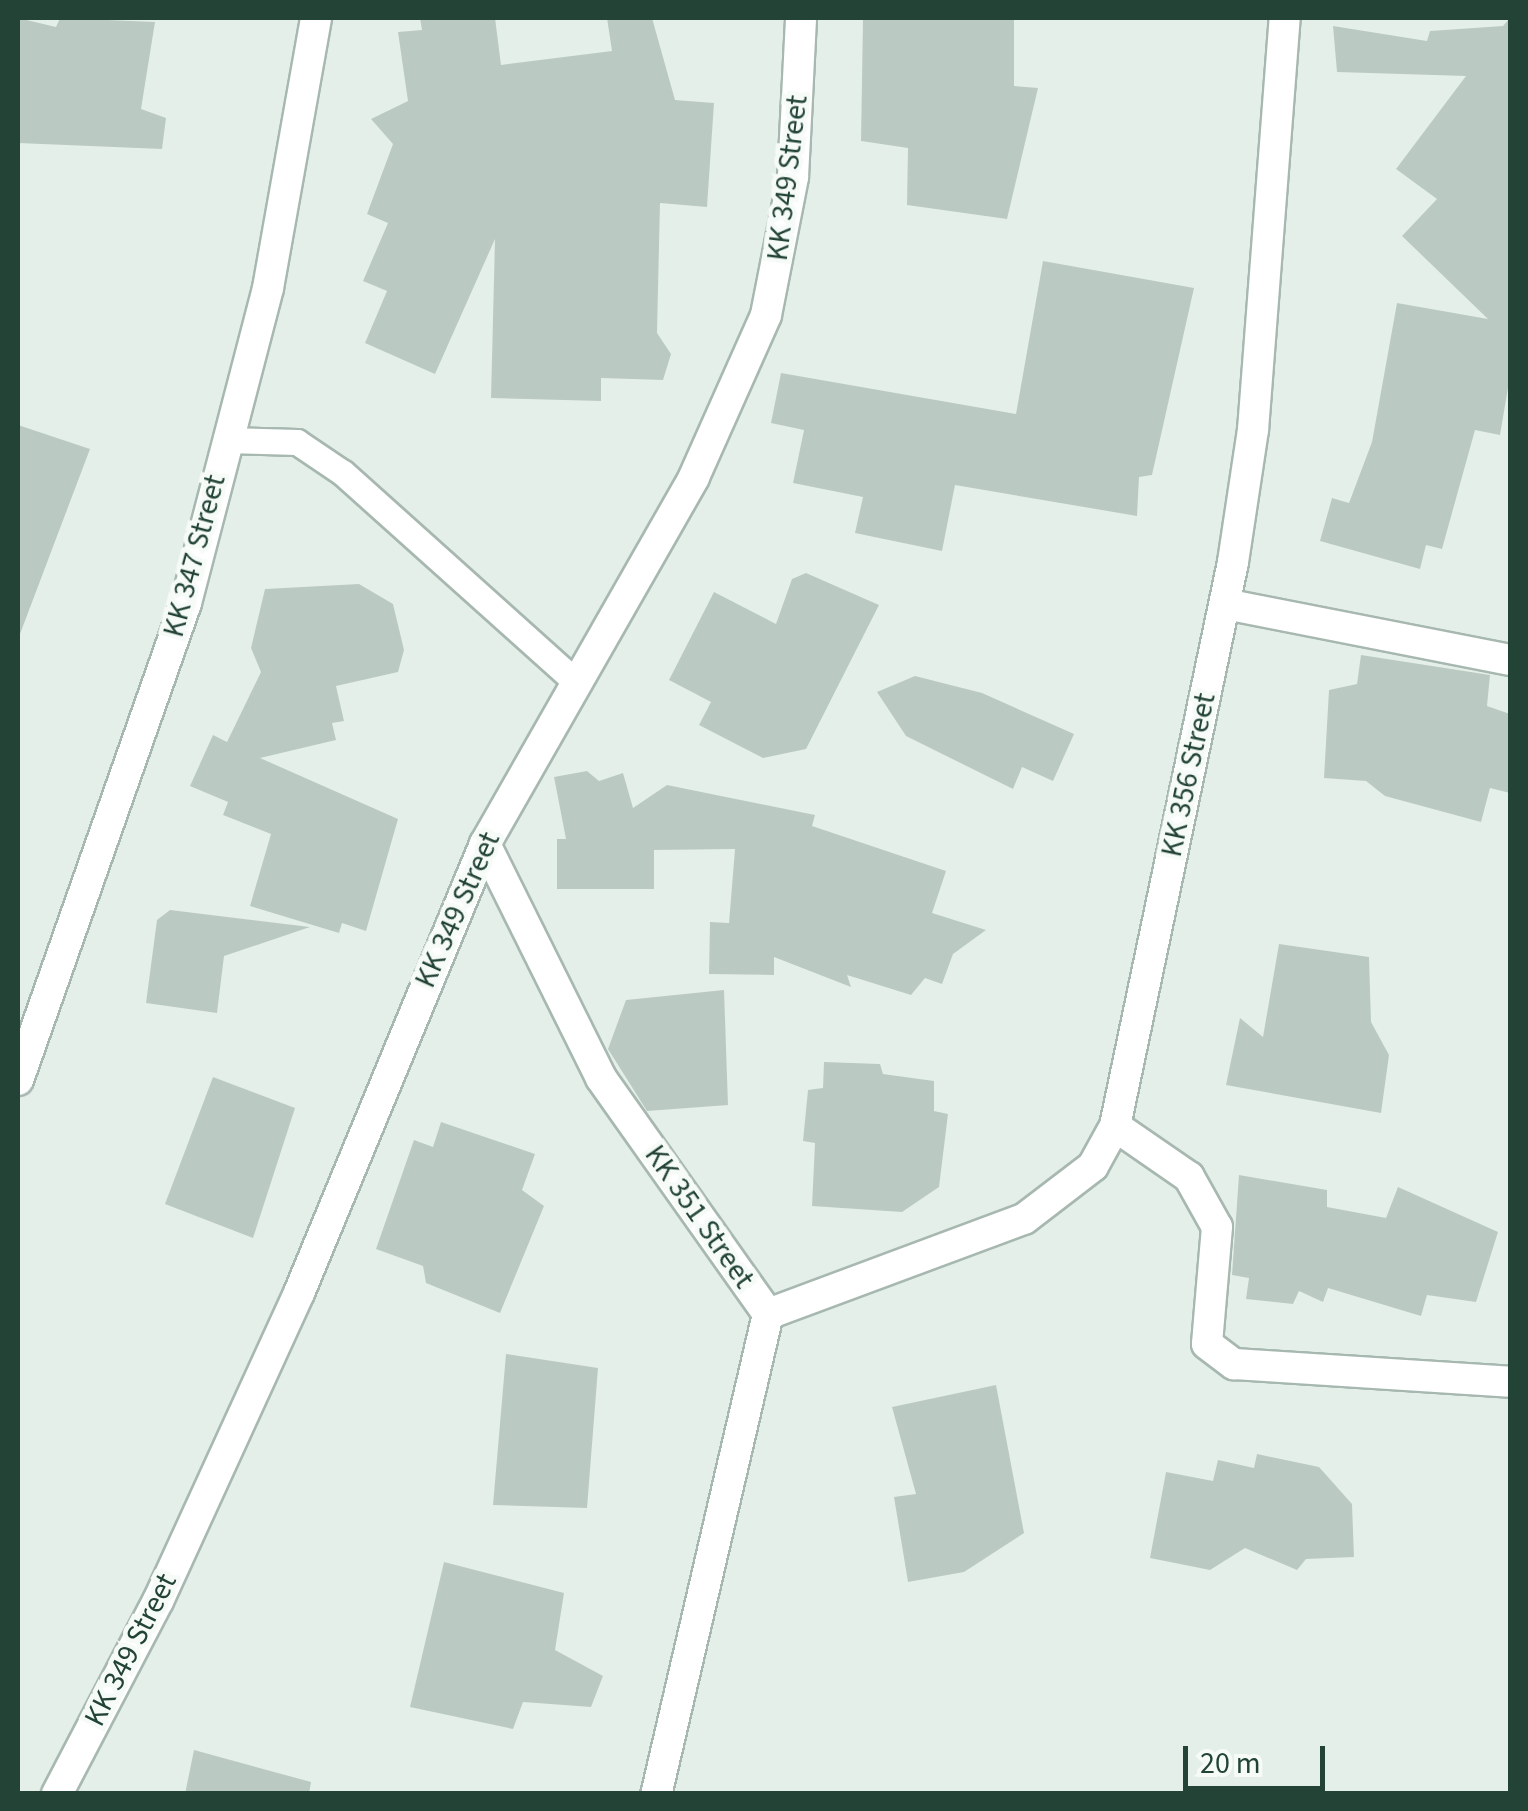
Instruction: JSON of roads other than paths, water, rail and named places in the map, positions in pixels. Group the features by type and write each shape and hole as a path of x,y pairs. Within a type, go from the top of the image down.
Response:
{"street":[{"name":"KK 347 Street","path":"18,1080 186,604 268,288 316,18"},
{"name":"KK 349 Street","path":"57,1794 299,1293 485,844 694,476 766,315 791,195 801,18"},
{"name":"KK 356 Street","path":"768,1314 1024,1220 1092,1166 1115,1126 1225,604 1253,430 1285,18"},
{"path":"1225,604 1510,660"},
{"name":"KK 351 Street","path":"485,844 601,1078 768,1314 656,1794"},
{"path":"1115,1126 1189,1177 1217,1227 1207,1344 1234,1364 1510,1382"}],"lane":[{"path":"227,440 296,442 343,473 577,684"}]}
